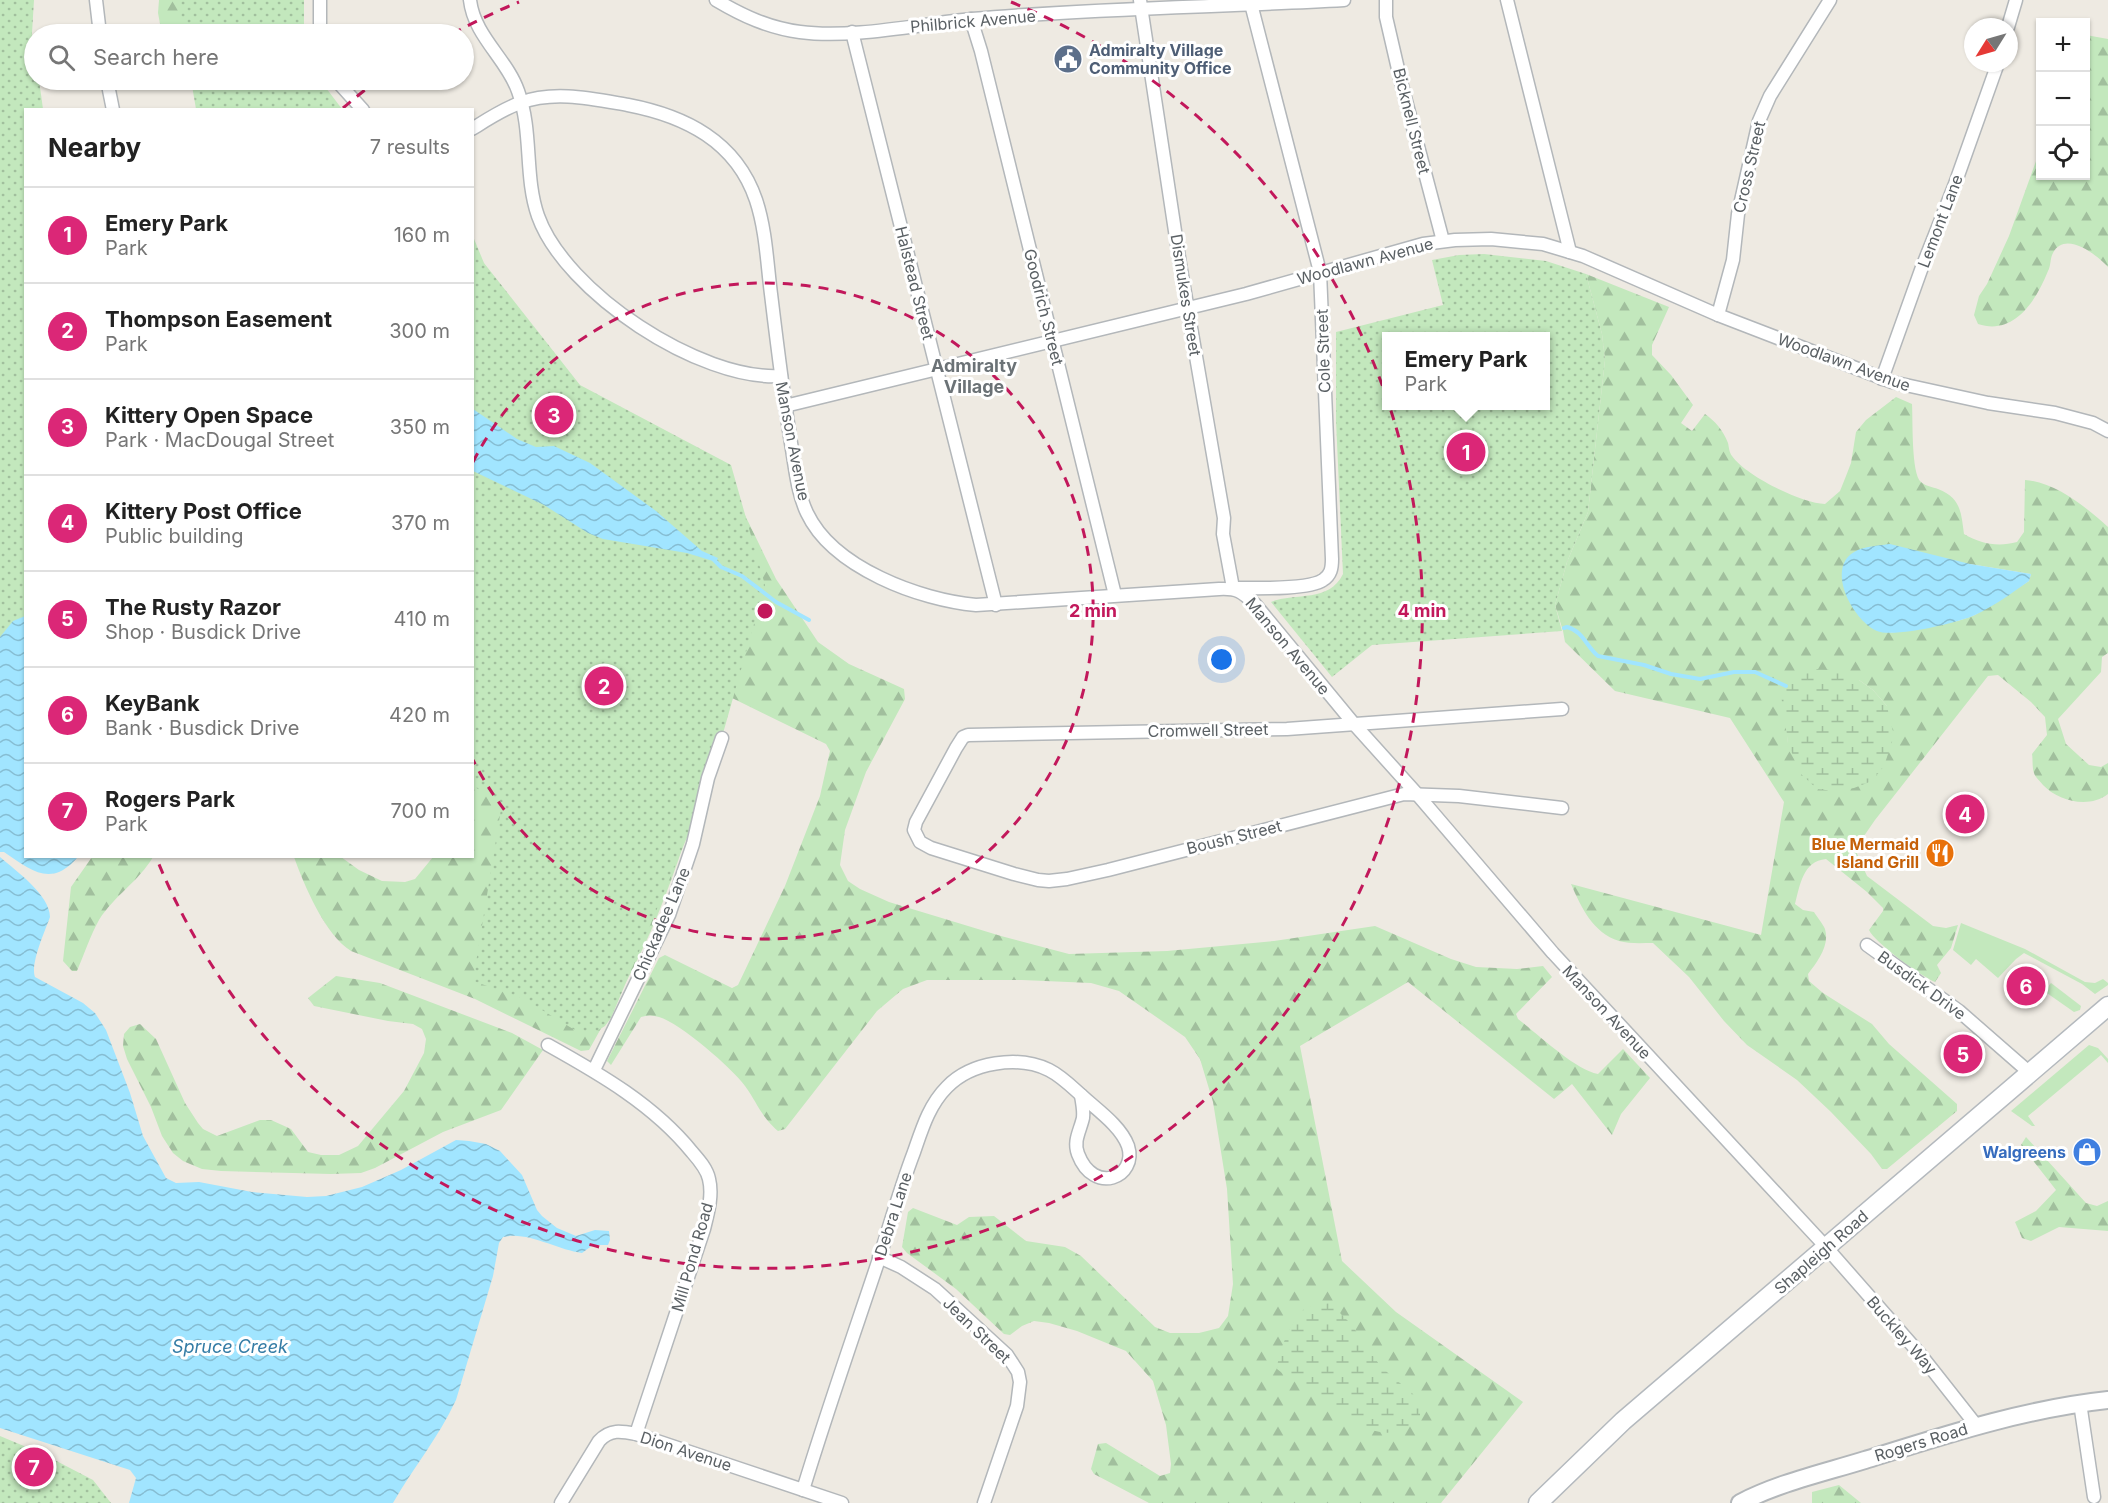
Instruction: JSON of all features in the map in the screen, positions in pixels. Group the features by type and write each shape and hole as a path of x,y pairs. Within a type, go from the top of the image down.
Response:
{"main road":[{"name":"Shapleigh Road","path":"1538,1503 1608,1435 2108,1006"}],"street":[{"path":"96,0 99,24"},
{"path":"320,0 320,24"},
{"path":"470,0 474,19 516,84 522,102 527,129 530,185 538,217 554,248 574,273 591,290 626,317 672,345 742,373 780,376"},
{"name":"Philbrick Avenue","path":"716,0 752,20 786,29 816,33 925,26 971,19 1140,5 1344,0"},
{"name":"Bicknell Street","path":"1386,0 1386,17 1401,82 1443,241"},
{"path":"1507,0 1570,252"},
{"name":"Cross Street","path":"1718,315 1733,261 1738,214 1759,121 1770,96 1830,0"},
{"path":"2011,18 2016,0"},
{"name":"Cole Street","path":"1233,588 1317,584 1327,577 1331,569 1320,272 1251,2"},
{"name":"Dismukes Street","path":"1140,5 1224,518 1223,534 1233,588"},
{"name":"Goodrich Street","path":"971,19 981,51 1115,595"},
{"name":"Halstead Street","path":"852,32 996,605"},
{"name":"Lemont Lane","path":"1882,379 1995,72"},
{"path":"109,90 112,108"},
{"path":"345,90 361,108"},
{"name":"Manson Avenue","path":"474,128 522,102 562,96 601,100 642,108 681,120 708,135 728,153 751,188 760,214 780,376 800,494 811,519 830,545 863,568 900,586 945,601 976,605 1233,588 1244,594 1255,604 1354,724 1574,977 1826,1248"},
{"name":"Woodlawn Avenue","path":"785,406 1246,294 1423,244 1491,239 1543,244 1570,252 1718,315 1882,379 1988,403 2055,413 2093,423 2108,430"},
{"name":"Cromwell Street","path":"915,834 916,822 956,748 963,737 968,735 1287,729 1562,709"},
{"name":"Chickadee Lane","path":"594,1070 668,918 693,844 708,778 722,738"},
{"name":"Boush Street","path":"915,834 920,842 931,848 1014,874 1038,880 1056,881 1108,870 1404,794 1512,801 1562,808"},
{"name":"Busdick Drive","path":"1867,945 1959,1011 2030,1073"},
{"name":"Mill Pond Road","path":"548,1045 594,1070 632,1096 672,1130 702,1164 709,1176 711,1188 704,1229 636,1434"},
{"name":"Debra Lane","path":"803,1490 907,1170 932,1107 948,1086 958,1078 988,1065 1004,1062 1021,1063 1050,1070 1081,1095 1116,1128 1128,1146 1127,1164 1123,1171 1111,1179 1095,1176 1079,1157 1077,1141 1083,1117 1081,1095"},
{"name":"Buckley Way","path":"1826,1248 1920,1354 1976,1425"},
{"name":"Jean Street","path":"879,1257 902,1267 935,1289 1007,1355 1018,1372 1020,1382 1017,1406 984,1503"},
{"name":"Rogers Road","path":"1740,1503 1794,1482 1976,1425 2025,1413 2108,1400"},
{"path":"2080,1403 2094,1497"},
{"name":"Dion Avenue","path":"561,1503 605,1435 617,1431 636,1434 842,1503"}],"green space":[{"path":"0,0 34,0 33,24 24,24 24,90 40,90 43,108 24,108 24,649 0,660"},
{"path":"159,0 297,0 293,24 160,24"},
{"path":"178,0 304,0 304,24 182,24"},
{"path":"2090,36 2108,39 2108,267 2081,247 2065,244 2058,247 2052,255 2049,269 2037,294 2022,313 2002,325 1978,324 1974,315 1979,296 2009,236 2036,161 2036,180 2090,180"},
{"path":"193,90 328,90 341,108 196,108"},
{"path":"474,239 484,263 580,385 731,465 765,585 707,790 611,1018 605,1026 594,1033 578,1032 524,999 473,981 502,803 474,787"},
{"path":"1484,254 1546,261 1586,274 1602,334 1605,360 1588,512 1567,562 1555,605 1562,631 1372,645 1332,677 1271,602 1321,593 1337,583 1343,574 1336,421 1336,332 1443,305 1432,260 1459,255"},
{"path":"1586,274 1669,307 1652,345 1652,355 1671,375 1693,405 1681,423 1692,431 1705,414 1721,430 1731,454 1739,464 1761,480 1802,499 1825,504 1840,491 1851,463 1856,432 1866,420 1896,397 1912,404 1914,457 1918,477 1921,482 1946,493 1956,501 1961,512 1964,534 1990,544 2017,542 2024,532 2025,480 2059,490 2108,527 2108,653 2102,657 2101,672 2058,719 2066,744 2089,765 2101,767 2108,763 2108,794 2100,799 2083,802 2065,799 2049,791 2036,778 2032,754 2047,735 2045,717 2031,702 1998,675 1988,676 1875,820 1855,849 1867,876 1933,926 1946,928 1958,925 1951,948 1937,965 1941,973 1935,982 1899,959 1873,935 1869,930 1883,908 1826,859 1812,864 1801,882 1795,904 1803,910 1814,912 1824,927 1826,935 1822,953 1808,974 1809,981 1823,993 1872,1024 1889,1044 1957,1104 1957,1111 1887,1169 1882,1169 1871,1154 1831,1112 1797,1080 1747,1045 1724,1021 1689,977 1653,943 1623,942 1610,937 1595,926 1571,884 1761,935 1784,802 1730,718 1615,691 1565,642 1555,605 1567,562 1588,512 1605,360 1602,334","holes":["1970,564 2031,574 2029,581 1975,615 1958,621 1890,633","1859,680 1873,690 1887,706 1788,743 1786,722"]},
{"path":"547,370 726,476 776,579 818,642 849,664 904,689 905,699 866,772 845,830 840,865 848,881 860,889 889,902 1069,954 1167,951 1274,941 1375,926 1451,959 1476,967 1517,969 1543,966 1552,977 1516,1014 1518,1019 1578,1066 1598,1074 1623,1049 1650,1078 1621,1114 1612,1135 1572,1084 1554,1099 1408,982 1300,1046 1342,1261 1396,1312 1523,1402 1441,1503 1149,1503 1094,1474 1091,1469 1098,1444 1106,1443 1160,1476 1170,1473 1166,1425 1153,1381 1126,1351 1077,1331 1049,1323 1034,1321 1010,1335 1004,1334 956,1289 902,1247 908,1212 913,1208 957,1225 969,1217 994,1216 1026,1241 1065,1247 1081,1256 1155,1327 1170,1333 1199,1333 1219,1328 1228,1316 1233,1284 1227,1189 1213,1102 1200,1059 1185,1037 1119,991 1091,983 1022,980 927,980 903,989 877,1011 785,1129 778,1131 729,1068 692,1037 659,1017 641,1017 611,1065 607,1061 659,958 665,955 732,988 738,985 785,886 820,796 830,751 826,744 728,696 695,809 667,892 641,952 589,1050 581,1051 475,999 351,951 341,944 316,908 294,858 342,858 359,870 382,881 405,882 415,879 432,858 474,858 474,490"},
{"path":"1816,669 1833,670 1859,680 1873,690 1887,706 1894,736 1884,766 1872,781 1854,788 1834,791 1817,789 1800,773 1788,743 1781,695 1789,681"},
{"path":"91,858 152,858 141,874 105,911 93,932 77,971 72,971 63,961 71,887"},
{"path":"1961,923 2025,949 2085,982 2095,983 2103,979 2108,985 2095,994 2082,984 2024,953 1998,978 1976,959 1971,965 1953,950"},
{"path":"336,976 380,983 512,1033 543,1050 501,1110 443,1132 361,1173 202,1169 183,1161 173,1153 162,1136 123,1046 124,1034 130,1027 140,1024 156,1039 185,1103 203,1129 217,1136 260,1120 271,1120 291,1129 308,1152 339,1155 358,1146 404,1091 424,1053 426,1039 422,1029 413,1024 314,1006 308,998"},
{"path":"2051,983 2081,1006 2080,1010 2074,1012 2044,991"},
{"path":"2089,1045 2098,1048 2108,1059 2108,1063 2101,1055 2028,1116 2035,1126 2011,1111"},
{"path":"2026,1137 2086,1203 2097,1206 2108,1201 2108,1231 2059,1227 2031,1241 2022,1238 2015,1222 2036,1211 2056,1190 2021,1145"},
{"path":"1330,1303 1351,1324 1381,1367 1413,1394 1420,1405 1420,1416 1407,1427 1394,1432 1380,1432 1366,1428 1340,1413 1277,1369 1287,1336 1301,1312 1309,1307"},
{"path":"0,1436 43,1454 93,1480 111,1503 0,1503"},
{"path":"1839,1485 1861,1503 1812,1503 1812,1492"}],"water":[{"path":"474,410 517,439 536,447 554,446 590,463 656,511 702,551 718,558 716,562 687,553 603,539 588,533 544,505 474,471"},
{"path":"1890,544 1970,564 2031,574 2029,581 2009,595 1967,618 1911,631 1885,633 1869,626 1854,609 1848,599 1842,577 1843,567 1851,554 1867,547"},
{"path":"24,616 24,858 77,858 59,872 50,874 33,870 4,852 0,852 0,637 13,621"},
{"name":"Spruce Creek","path":"0,857 31,884 49,909 50,917 36,956 35,977 83,1003 95,1013 106,1030 130,1093 143,1136 166,1178 176,1183 199,1182 252,1192 307,1197 326,1196 362,1187 401,1170 456,1140 469,1141 486,1144 500,1151 522,1175 537,1210 557,1228 576,1236 595,1230 609,1231 608,1245 593,1245 582,1253 532,1239 503,1237 499,1243 493,1276 456,1400 442,1427 393,1503 129,1503 136,1478 130,1470 0,1428"}],"waterway":[{"path":"714,560 721,567 742,576 776,602 809,620"},
{"path":"1564,628 1572,629 1581,635 1598,656 1700,679 1734,672 1755,672 1786,686"}],"place":[{"name":"Admiralty Village Community Office","path":"1068,59"},
{"name":"Kittery Open Space","path":"554,415"},
{"name":"Emery Park","path":"1466,452"},
{"name":"Thompson Easement","path":"604,686"},
{"name":"Kittery Post Office","path":"1965,814"},
{"name":"Blue Mermaid Island Grill","path":"1940,853"},
{"name":"KeyBank","path":"2026,986"},
{"name":"The Rusty Razor","path":"1963,1054"},
{"name":"Walgreens","path":"2087,1152"},
{"name":"Rogers Park","path":"34,1467"}],"district":[{"name":"Admiralty Village","path":"974,376"}]}
